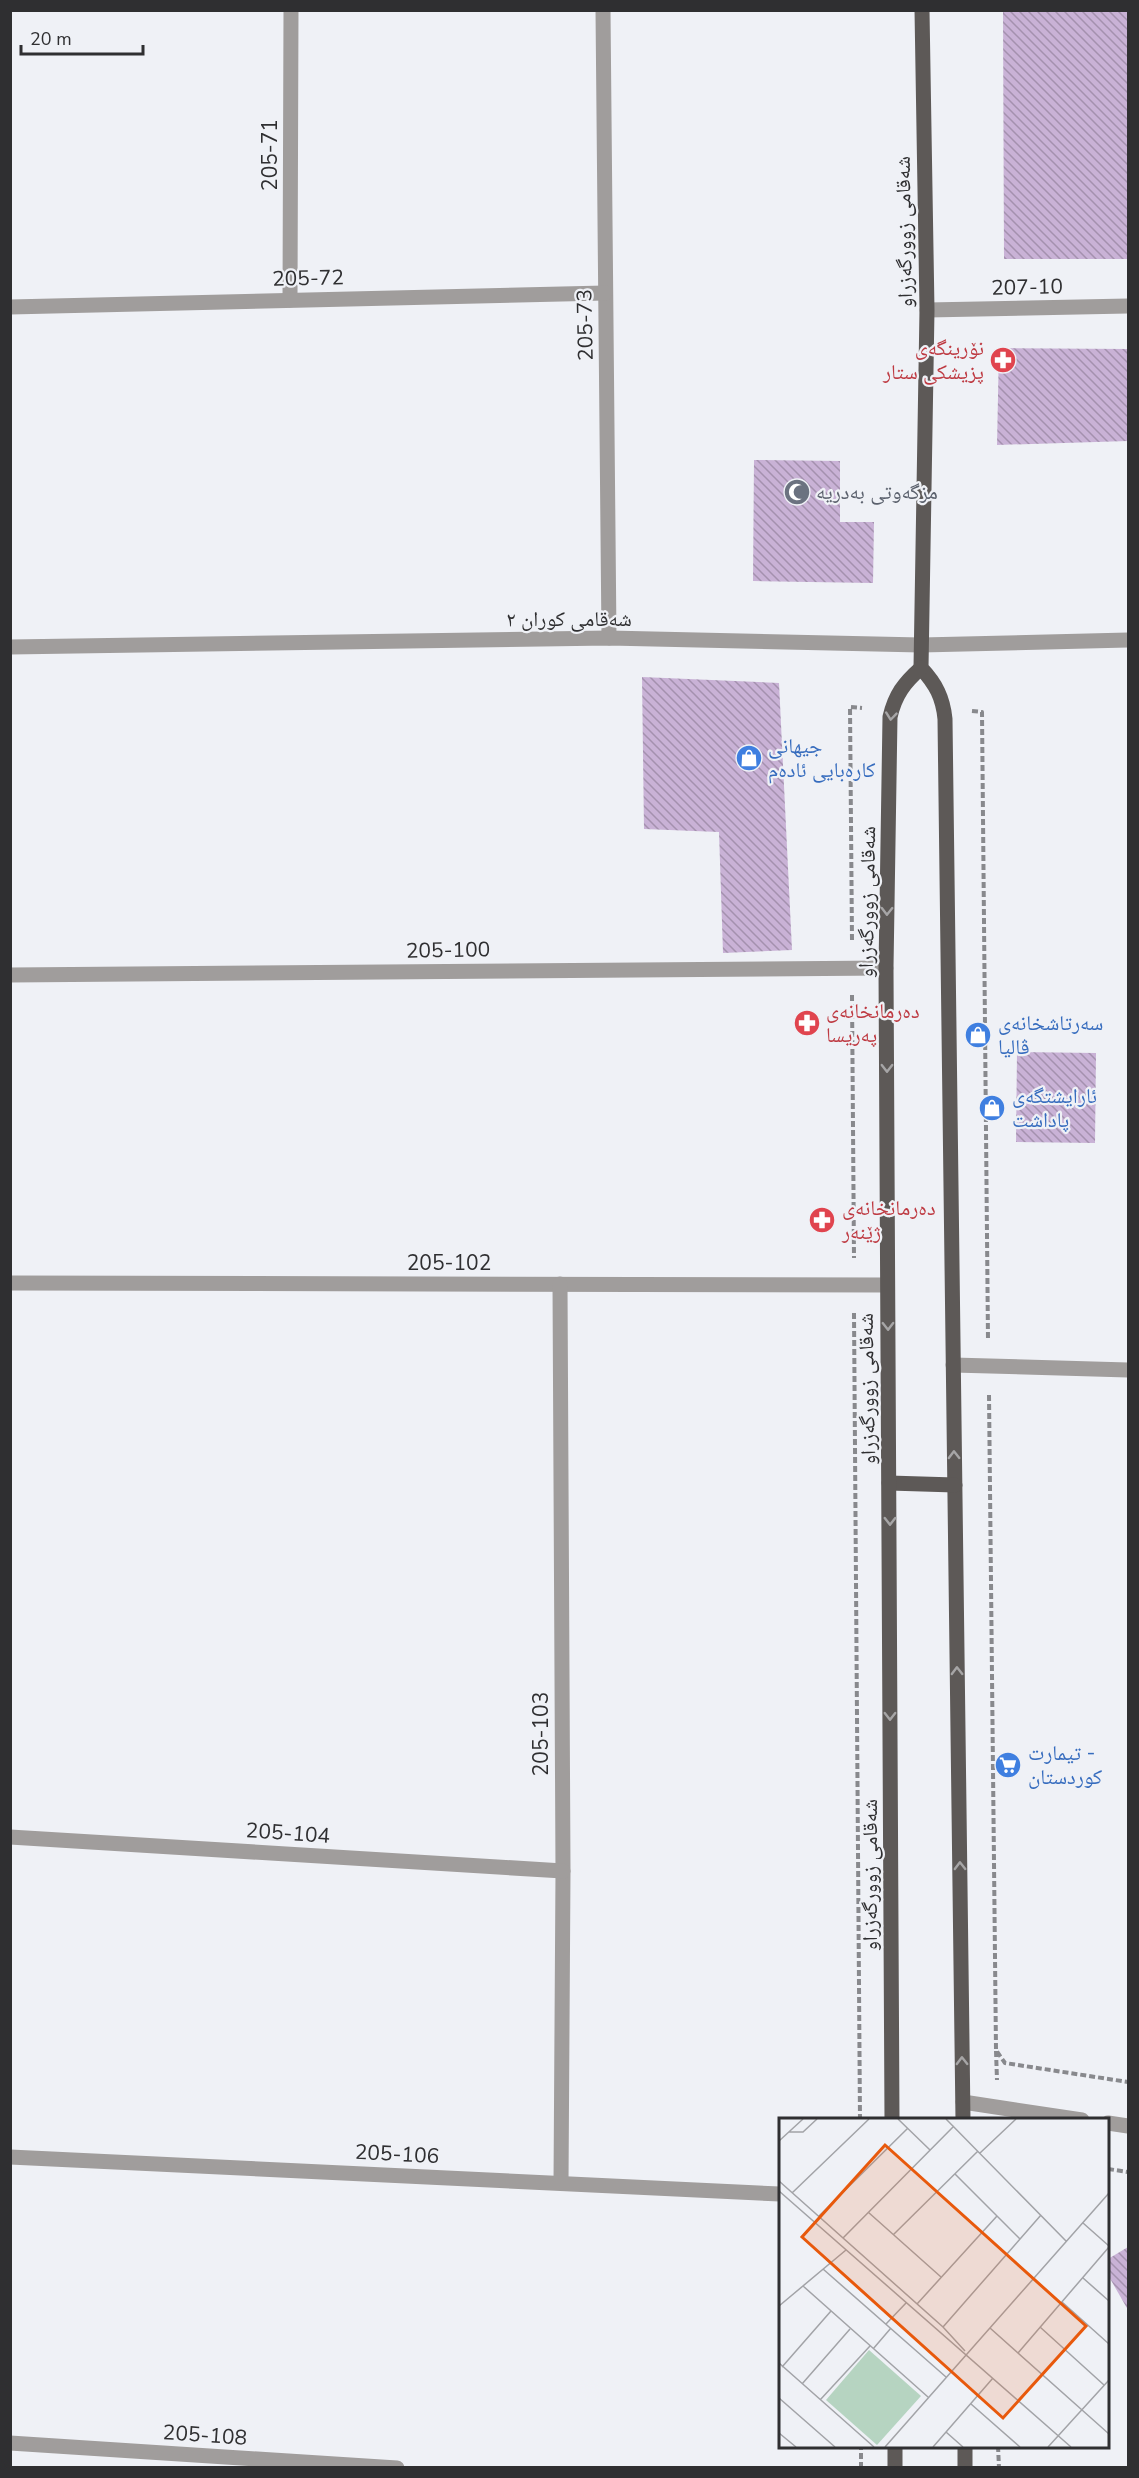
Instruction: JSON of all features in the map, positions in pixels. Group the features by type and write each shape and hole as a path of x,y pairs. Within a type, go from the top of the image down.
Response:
{"main road":[{"name":"شەقامی زوورگەزراو","path":"892,2118 886,968 890,717 893,702 900,689 921,668 927,310 922,10"},
{"path":"921,668 934,682 942,699 945,719 963,2118"},
{"path":"890,1483 955,1485"},
{"path":"895,2448 895,2468"},
{"path":"965,2448 965,2468"}],"street":[{"name":"205-71","path":"291,10 291,300"},
{"name":"205-73","path":"603,10 609,638"},
{"name":"205-72","path":"10,307 606,293"},
{"name":"207-10","path":"927,310 1128,306"},
{"name":"شەقامی کوران ٢","path":"10,647 609,638 921,645 1128,640"},
{"name":"205-100","path":"10,975 886,968"},
{"name":"205-102","path":"10,1284 887,1285"},
{"name":"205-103","path":"560,1284 563,1871 561,2183"},
{"path":"953,1365 1128,1370"},
{"name":"205-104","path":"10,1837 563,1871"},
{"path":"963,2102 1069,2118"},
{"path":"1109,2123 1128,2126"},
{"name":"205-106","path":"10,2157 779,2194"},
{"name":"205-108","path":"10,2444 397,2468"}],"path":[{"path":"1109,2169 1128,2172"},
{"path":"861,2448 861,2468"},
{"path":"998,2448 999,2468"}],"building":[{"path":"1003,10 1128,10 1128,259 1004,259"},
{"path":"999,348 1128,349 1128,441 997,445"},
{"name":"مزگه‌وتی به‌دریه","path":"754,460 840,461 840,522 874,522 873,583 753,581"},
{"path":"642,677 779,683 792,950 723,953 719,832 644,829"},
{"path":"1017,1052 1096,1053 1095,1143 1016,1142"},
{"path":"1128,2247 1128,2310 1109,2277 1109,2258"}],"place":[{"name":"نۆرینگەی پزیشکی ستار","path":"1003,360"},
{"name":"مزگه‌وتی به‌دریه","path":"797,492"},
{"name":"جیهانی کارەبایی ئادەم","path":"749,758"},
{"name":"دەرمانخانەی پەریسا","path":"807,1023"},
{"name":"سەرتاشخانەی ڤالیا","path":"978,1035"},
{"name":"ئارایشتگەی پاداشت","path":"992,1108"},
{"name":"دەرمانخانەی ژێنەر","path":"822,1220"},
{"name":"تیمارت - کوردستان","path":"1008,1765"}]}
